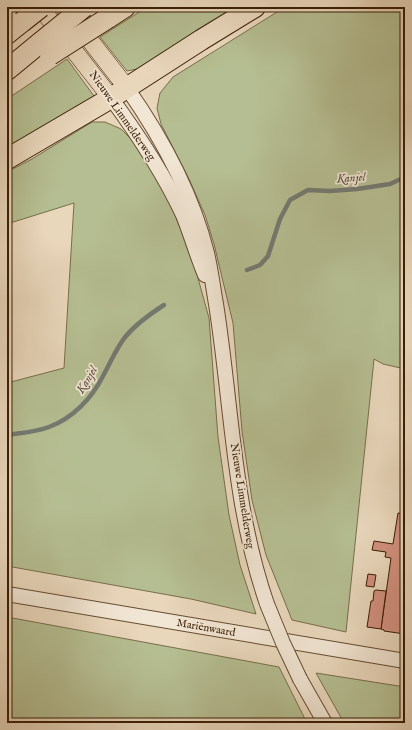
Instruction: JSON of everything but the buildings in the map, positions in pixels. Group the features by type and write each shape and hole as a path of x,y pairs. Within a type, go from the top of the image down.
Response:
{"highway":[{"path":"13,18 40,7"},
{"path":"45,49 84,7"},
{"path":"9,68 108,18 125,7"},
{"path":"7,159 119,93 255,7"}],"main road":[{"name":"Nieuwe Limmelderweg","path":"40,7 119,93"},
{"name":"Nieuwe Limmelderweg","path":"64,7 119,93"}],"street":[{"name":"Nieuwe Limmelderweg","path":"119,93 183,216 216,302"},
{"name":"Nieuwe Limmelderweg","path":"119,93 147,116 164,146 190,200 207,252 216,302 222,338 242,509 253,561 282,643 325,723"},
{"name":"Mariënwaard","path":"7,594 405,661"}],"green space":[{"path":"147,7 240,7 150,64 127,71 100,37"},
{"path":"285,7 405,7 405,369 383,364 374,359 346,632 292,620 266,555 252,500 242,431 233,323 214,244 205,215 189,179 161,124 157,108 160,93 173,77"},
{"path":"67,59 94,96 7,148 7,99"},
{"path":"92,122 105,122 121,129 136,144 165,192 191,253 209,318 218,437 229,515 240,565 256,614 191,599 7,566 7,383 64,368 74,203 7,224 7,172 32,159"},
{"path":"7,617 279,667 307,723 7,723"},
{"path":"316,673 405,687 405,723 344,723"}],"waterway":[{"name":"Kanjel","path":"247,270 260,265 268,256 280,219 290,200 308,190 330,191 357,189 390,184 405,177"},
{"name":"Kanjel","path":"7,435 44,429 58,423 74,413 99,384 116,350 126,336 134,327 164,305"}]}
